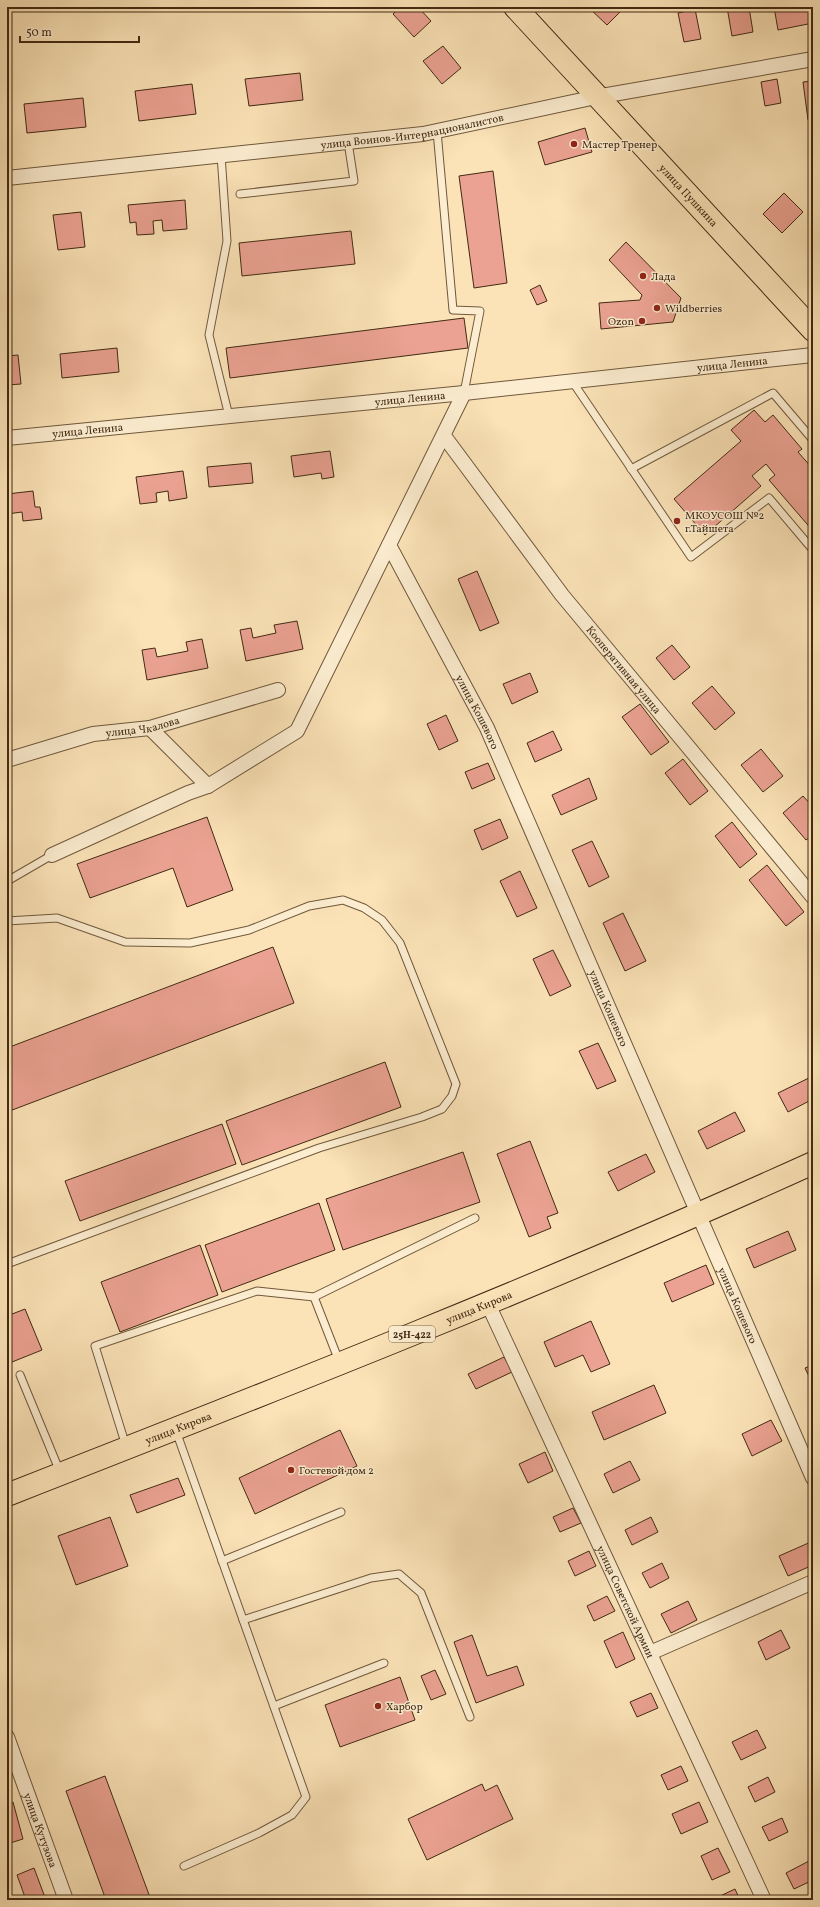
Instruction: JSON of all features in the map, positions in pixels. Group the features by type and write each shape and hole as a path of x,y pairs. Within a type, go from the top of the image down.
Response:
{"main road":[{"name":"улица Пушкина","path":"515,7 596,97 813,330"},
{"name":"улица Кирова","path":"7,1495 488,1304 698,1215 813,1163"}],"street":[{"name":"улица Воинов-Интернационалистов","path":"7,178 423,134 596,97 813,59"},
{"name":"улица Ленина","path":"7,438 572,382 813,355"},
{"path":"52,855 188,793 208,786 297,731 464,393"},
{"name":"Кооперативная улица","path":"444,436 562,596 813,897"},
{"name":"улица Кошевого","path":"389,545 487,728 813,1478"},
{"name":"улица Чкалова","path":"7,760 93,734 150,728 278,690"},
{"path":"150,728 208,786"},
{"name":"улица Советской Армии","path":"488,1304 764,1900"},
{"path":"650,1653 813,1582"},
{"name":"улица Кутузова","path":"7,1738 66,1900"}],"lane":[{"path":"437,131 453,310 480,311 464,393"},
{"path":"240,194 354,181 348,142"},
{"path":"221,155 227,241 210,335 229,416"},
{"path":"572,382 691,557 769,498 813,550"},
{"path":"631,469 773,393 813,440"},
{"path":"7,884 9,880 52,855"},
{"path":"7,921 57,918 125,942 190,943 249,930 309,906 343,900 364,908 382,920 400,943 456,1084 452,1096 442,1109 422,1117 319,1148 7,1264"},
{"path":"126,1448 94,1346 257,1291 314,1297 475,1218"},
{"path":"314,1297 340,1363"},
{"path":"20,1375 61,1474"},
{"path":"176,1429 306,1797 292,1815 259,1833 184,1866"},
{"path":"222,1561 341,1512"},
{"path":"244,1620 371,1578 399,1574 421,1593 470,1717"},
{"path":"274,1706 384,1662"}],"building":[{"path":"400,7 418,7 431,21 414,37 393,14"},
{"path":"588,7 619,7 622,10 607,25"},
{"path":"727,7 749,7 753,32 732,36"},
{"path":"774,7 813,7 813,23 778,30"},
{"path":"695,9 701,39 684,42 678,13"},
{"path":"443,46 461,68 442,84 423,61"},
{"path":"300,73 303,100 249,106 245,79"},
{"path":"777,79 781,103 765,106 761,82"},
{"path":"813,81 813,119 808,120 803,82"},
{"path":"192,84 196,114 139,121 135,91"},
{"path":"83,98 86,127 27,133 24,104"},
{"path":"585,128 592,152 545,165 538,142"},
{"path":"493,171 507,283 474,288 459,176"},
{"path":"784,193 803,212 782,233 763,214"},
{"path":"185,200 187,229 163,231 162,220 153,221 154,234 137,235 136,222 130,223 128,205"},
{"path":"81,212 85,247 58,250 53,215"},
{"path":"351,231 355,264 242,276 239,243"},
{"path":"626,242 681,298 673,322 601,329 599,303 640,300 642,295 609,260"},
{"path":"540,285 547,301 537,305 530,290"},
{"path":"464,318 468,348 230,378 226,348"},
{"path":"117,348 119,372 62,378 60,354"},
{"path":"18,355 21,384 7,385 7,356"},
{"path":"754,410 765,422 773,415 802,449 798,452 813,469 813,531 769,480 775,475 766,464 752,476 761,486 705,535 674,499 741,441 731,430"},
{"path":"330,451 334,477 322,479 321,473 294,477 291,456"},
{"path":"251,463 253,483 209,487 207,467"},
{"path":"183,471 187,498 169,501 168,491 156,493 157,502 140,504 136,477"},
{"path":"33,491 35,507 40,507 42,519 23,521 22,512 7,514 7,494"},
{"path":"477,571 499,623 480,631 458,579"},
{"path":"297,621 303,649 246,661 240,630 251,628 253,638 276,633 274,625"},
{"path":"202,639 208,668 147,680 142,650 155,648 157,657 188,651 186,642"},
{"path":"672,645 690,667 674,680 656,658"},
{"path":"530,673 538,692 512,704 503,684"},
{"path":"712,686 735,713 715,730 692,703"},
{"path":"640,704 669,742 651,755 622,717"},
{"path":"446,715 458,741 439,750 427,724"},
{"path":"553,731 562,750 535,762 527,743"},
{"path":"761,749 783,776 763,792 741,765"},
{"path":"683,759 708,791 690,805 665,773"},
{"path":"488,763 495,779 472,789 465,772"},
{"path":"589,778 597,799 561,815 552,795"},
{"path":"803,796 813,807 813,835 806,840 783,813"},
{"path":"207,817 233,890 187,907 173,868 90,898 77,864"},
{"path":"500,819 508,838 482,850 474,830"},
{"path":"732,822 757,854 740,868 715,836"},
{"path":"592,841 609,877 589,887 572,850"},
{"path":"767,865 804,912 786,926 749,880"},
{"path":"520,871 537,908 517,917 500,881"},
{"path":"623,913 646,961 625,971 603,923"},
{"path":"273,947 294,1003 7,1112 7,1048"},
{"path":"553,950 571,986 550,996 533,959"},
{"path":"598,1043 616,1081 597,1089 579,1051"},
{"path":"385,1062 401,1107 242,1165 226,1121"},
{"path":"813,1076 813,1099 788,1112 778,1093"},
{"path":"735,1112 745,1131 707,1149 698,1131"},
{"path":"222,1124 236,1164 80,1221 65,1181"},
{"path":"530,1141 558,1213 547,1217 551,1228 529,1237 497,1154"},
{"path":"463,1152 480,1202 343,1250 326,1199"},
{"path":"646,1154 655,1172 618,1191 608,1172"},
{"path":"319,1203 335,1250 222,1292 205,1245"},
{"path":"788,1231 796,1250 754,1268 746,1249"},
{"path":"200,1245 218,1295 120,1332 101,1282"},
{"path":"706,1265 714,1284 672,1302 664,1283"},
{"path":"25,1309 42,1350 7,1364 7,1316"},
{"path":"591,1321 610,1364 591,1372 583,1355 555,1367 544,1342"},
{"path":"504,1357 512,1372 476,1389 468,1374"},
{"path":"813,1365 813,1385 805,1368"},
{"path":"654,1385 666,1413 604,1440 592,1412"},
{"path":"771,1420 782,1441 752,1456 742,1434"},
{"path":"340,1430 357,1466 255,1514 239,1478"},
{"path":"545,1452 553,1471 528,1483 519,1464"},
{"path":"630,1461 640,1480 613,1493 604,1474"},
{"path":"178,1478 185,1495 137,1513 130,1495"},
{"path":"573,1508 581,1523 560,1532 553,1517"},
{"path":"110,1517 128,1566 76,1585 58,1536"},
{"path":"651,1517 658,1532 632,1545 625,1530"},
{"path":"813,1541 813,1565 788,1576 779,1556"},
{"path":"589,1551 596,1566 575,1576 568,1561"},
{"path":"662,1563 669,1578 650,1588 642,1573"},
{"path":"607,1596 615,1611 594,1621 587,1606"},
{"path":"688,1601 697,1620 671,1633 661,1614"},
{"path":"781,1630 790,1648 766,1660 758,1642"},
{"path":"623,1632 635,1659 616,1668 604,1641"},
{"path":"472,1635 487,1676 517,1666 524,1685 476,1703 454,1642"},
{"path":"435,1670 446,1694 431,1700 421,1676"},
{"path":"400,1677 415,1720 340,1747 325,1705"},
{"path":"651,1693 658,1708 637,1717 630,1702"},
{"path":"757,1730 766,1748 741,1760 732,1742"},
{"path":"681,1766 688,1781 668,1790 661,1775"},
{"path":"105,1776 151,1900 106,1900 66,1791"},
{"path":"768,1777 775,1792 755,1802 748,1787"},
{"path":"482,1784 485,1791 497,1785 513,1819 427,1860 408,1819"},
{"path":"13,1802 23,1839 7,1844 7,1804"},
{"path":"699,1802 708,1822 681,1834 672,1814"},
{"path":"782,1818 788,1832 769,1841 762,1827"},
{"path":"718,1848 730,1872 712,1880 701,1856"},
{"path":"809,1861 813,1869 813,1880 794,1889 786,1873"},
{"path":"34,1868 46,1900 26,1900 17,1875"},
{"path":"735,1889 740,1900 719,1900 718,1897"}],"place":[{"name":"Мастер Тренер","path":"574,144"},
{"name":"Лада","path":"643,276"},
{"name":"Wildberries","path":"657,308"},
{"name":"Ozon","path":"642,321"},
{"name":"МКОУСОШ №2 г.Тайшета","path":"677,521"},
{"name":"Гостевой дом 2","path":"291,1470"},
{"name":"Харбор","path":"378,1706"}]}
